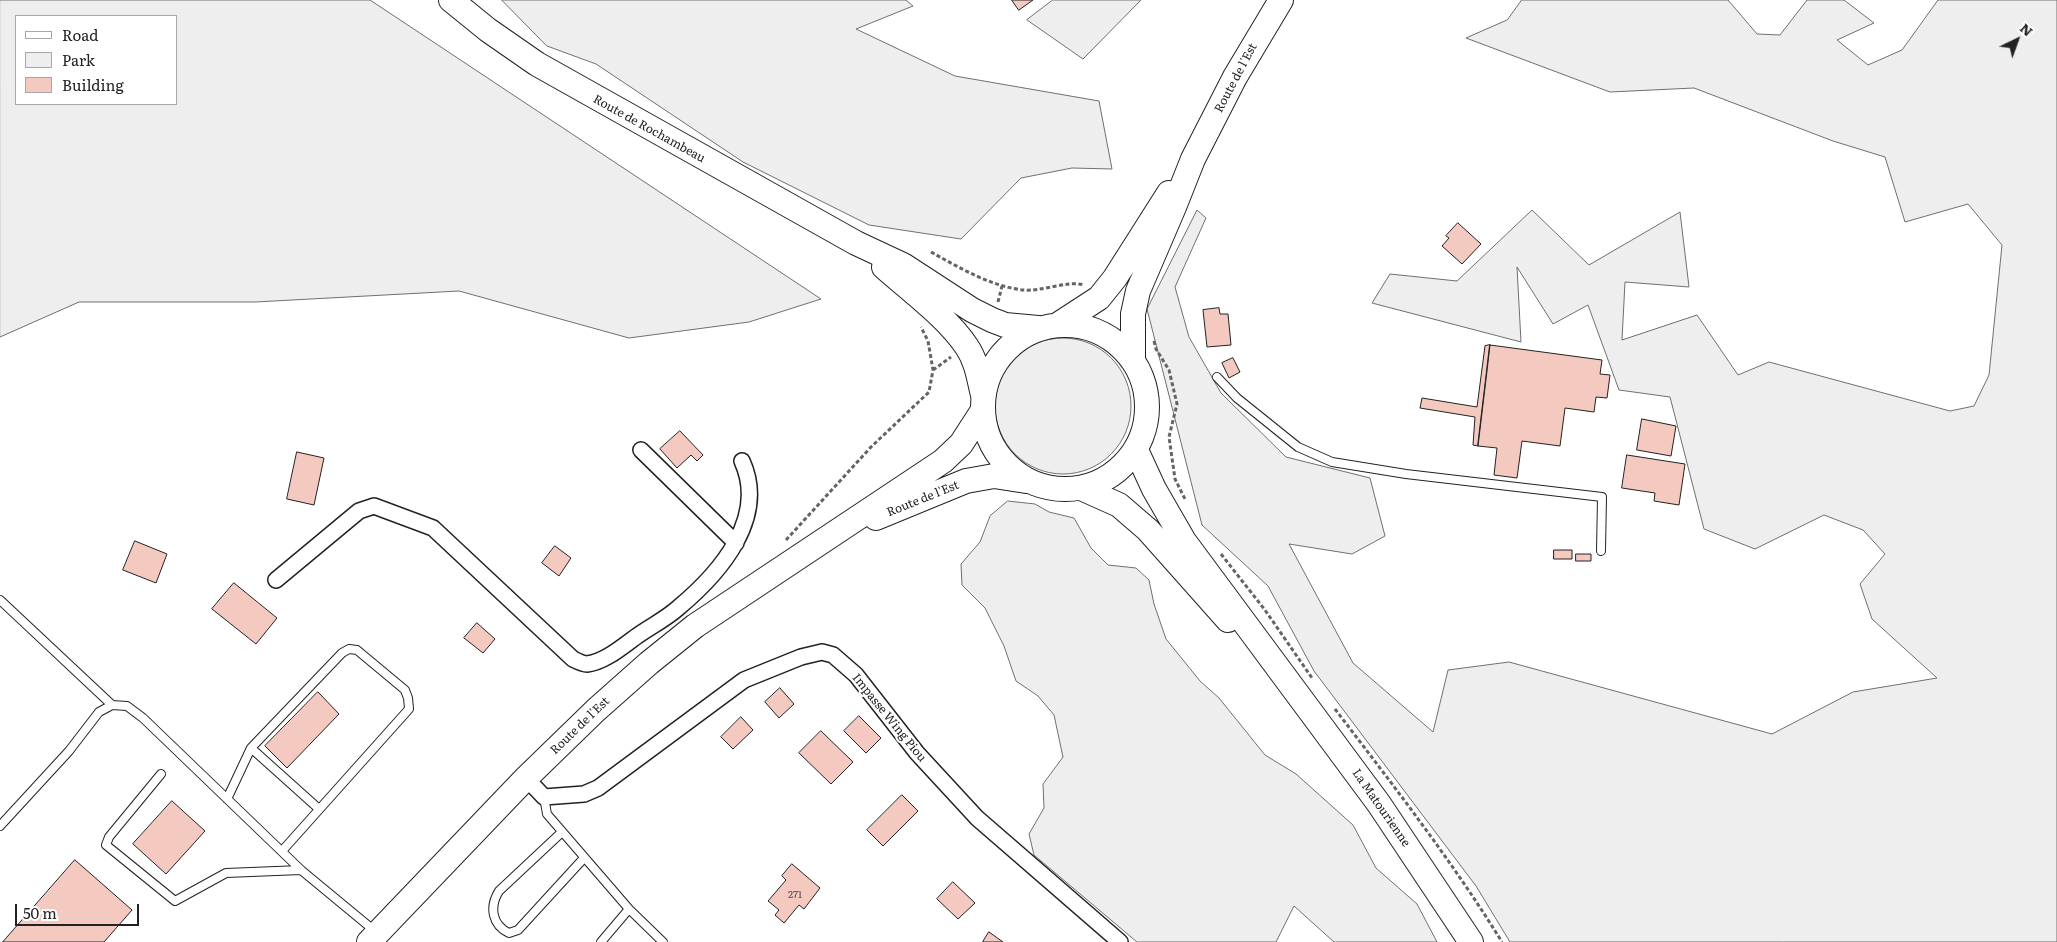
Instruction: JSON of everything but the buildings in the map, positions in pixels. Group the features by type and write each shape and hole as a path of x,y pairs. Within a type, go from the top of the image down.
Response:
{"main road":[{"name":"Route de Rochambeau","path":"451,0 488,30 537,64 856,243 903,265 972,310 1006,325 1048,326"},
{"name":"Route de l'Est","path":"1133,359 1132,314 1138,291 1193,159 1235,77 1281,0"},
{"name":"Route de l'Est","path":"1048,326 1099,298 1115,278 1164,199 1193,159"},
{"name":"Route de Rochambeau","path":"856,243 932,308 962,340 977,367 983,402"},
{"path":"1048,326 1087,327 1112,339 1133,359 1144,380 1148,404 1146,428 1136,450 1122,468 1103,480 1081,488 1056,489 1032,482 1012,470 997,453 987,433 983,402 989,373 1001,353 1018,338 1048,326"},
{"name":"Route de l'Est","path":"373,937 526,778 596,710 695,626 943,461 961,444 983,402"},
{"name":"La Matourienne","path":"1136,450 1154,489 1184,540 1285,679 1380,804 1471,942"},
{"name":"Route de l'Est","path":"819,544 921,498 966,481 994,476 1032,482"},
{"name":"La Matourienne","path":"1081,488 1119,505 1148,530 1212,603 1285,679"}],"street":[{"path":"641,450 736,543"},
{"path":"276,580 359,511 374,506 433,528 573,659 585,664 600,660 677,609 725,561 736,543 745,521 751,493 749,475 742,461"},
{"path":"677,609 695,626"},
{"name":"Impasse Wing Piou","path":"544,797 584,794 598,788 744,680 801,657 822,652 833,655 856,675 916,753 977,818 1120,942"},
{"path":"526,778 544,797"}],"lane":[{"path":"1217,377 1237,398 1298,447 1332,462 1406,474 1602,496 1601,551"},
{"path":"0,600 112,705"},
{"path":"228,799 251,748 342,653 349,649 357,650 405,690 409,708 282,851"},
{"path":"0,826 69,751 99,712 112,705 126,706 143,718 300,870 373,937"},
{"path":"251,748 319,809"},
{"path":"162,774 109,837 106,845 175,901 226,873 300,870"},
{"path":"544,797 547,814 629,910 663,942"},
{"path":"562,832 499,891 494,900 494,920 501,930 509,933 518,930 584,858"},
{"path":"600,942 629,910"}],"path":[{"path":"931,252 969,273 1002,286 1025,290 1082,284 1089,289"},
{"path":"1152,332 1156,349 1169,370 1177,404 1169,437 1175,479 1186,502"},
{"path":"782,544 871,447 929,392 933,370 954,355"},
{"path":"1215,547 1265,610 1314,679"},
{"path":"1331,703 1396,789 1474,898 1502,942"}],"green space":[{"path":"0,0 370,0 821,299 749,322 629,338 459,291 255,302 79,302 0,337"},
{"path":"502,0 906,0 913,6 856,29 955,76 1099,101 1112,169 1072,168 1021,178 961,239 869,225 743,162 596,64 547,46"},
{"path":"1053,0 1141,0 1083,59 1027,20"},
{"path":"1522,0 1728,0 1757,34 1780,35 1807,0 1844,0 1874,23 1837,40 1868,65 1902,50 1938,0 2057,0 2057,942 1510,942 1476,886 1314,671 1268,586 1202,525 1147,309 1197,210 1206,218 1175,287 1189,337 1221,393 1286,457 1370,478 1385,536 1352,554 1289,544 1353,663 1433,732 1448,670 1509,662 1772,734 1853,692 1937,678 1872,619 1860,584 1885,554 1863,530 1824,515 1755,549 1704,529 1670,397 1619,390 1588,305 1553,324 1517,267 1521,342 1372,303 1390,274 1457,281 1532,210 1589,265 1680,212 1689,287 1625,282 1622,340 1697,315 1738,375 1769,362 1950,411 1974,406 1989,375 2002,245 1968,204 1905,222 1885,157 1833,141 1694,88 1610,92 1466,38 1507,20"},
{"path":"1063,338 1089,343 1111,358 1126,380 1131,406 1126,432 1111,454 1089,469 1063,474 1037,469 1015,454 1000,432 995,406 1000,380 1015,358 1037,343"},
{"path":"1008,501 1035,504 1049,512 1074,518 1091,548 1108,565 1136,568 1149,580 1154,604 1166,639 1200,681 1219,698 1265,755 1296,774 1353,825 1376,868 1417,904 1437,942 1334,942 1294,906 1276,942 1137,942 1034,855 1029,834 1044,808 1043,784 1063,757 1054,715 1038,696 1016,681 1004,646 985,608 962,585 961,564 980,542 990,516"}]}
